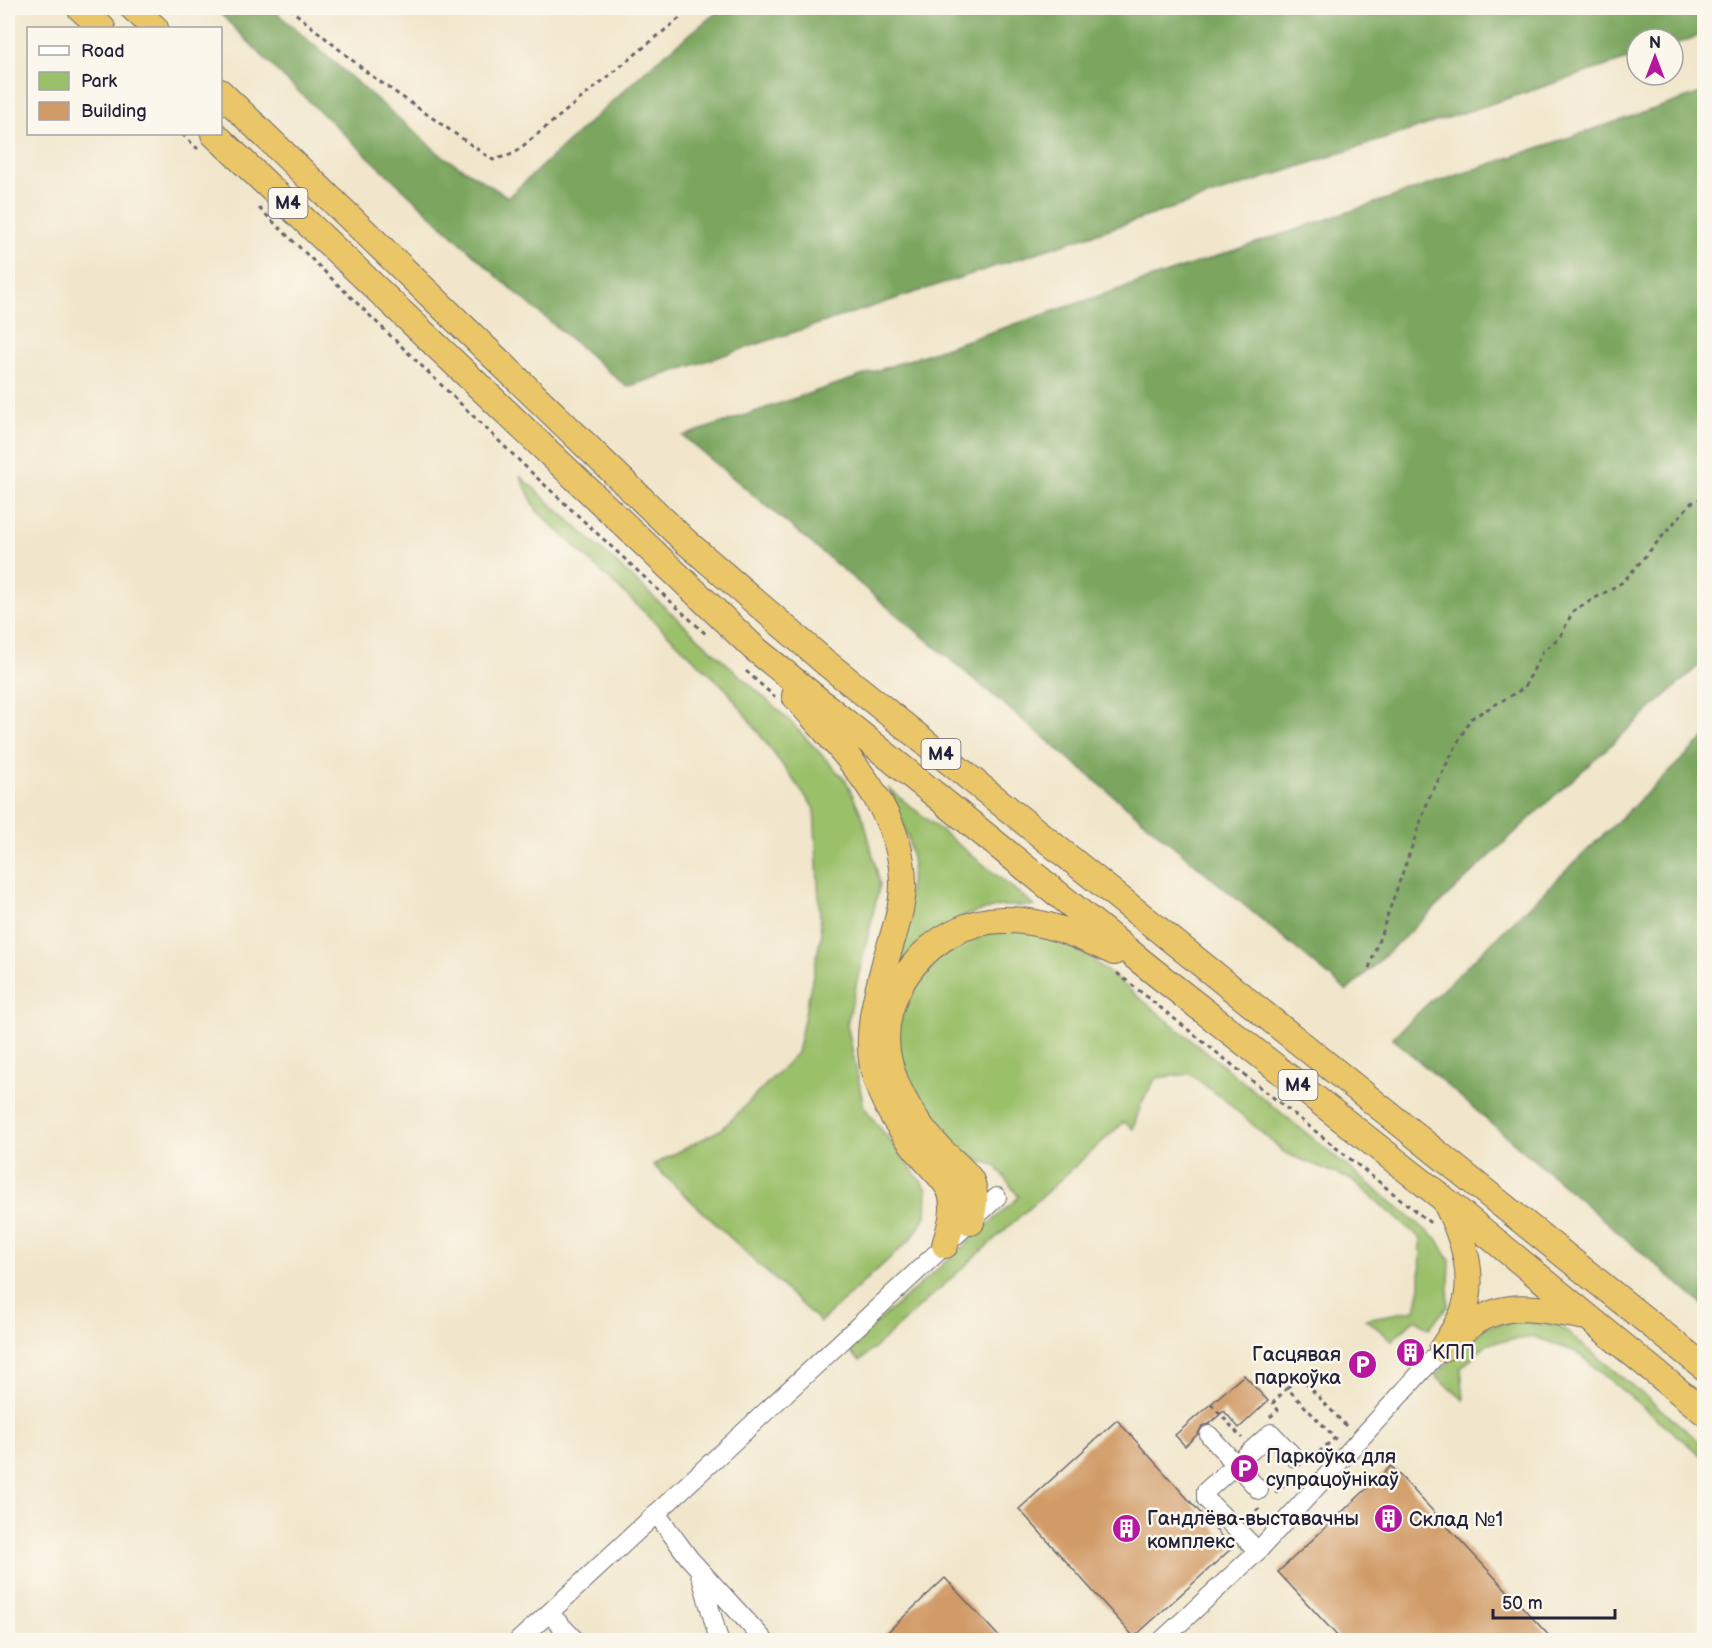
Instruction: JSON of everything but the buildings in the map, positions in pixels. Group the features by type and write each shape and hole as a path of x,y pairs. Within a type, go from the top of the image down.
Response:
{"highway":[{"path":"80,8 101,27"},
{"path":"133,8 154,27"},
{"name":"М4","path":"222,94 685,541 825,662 1704,1367"},
{"name":"М4","path":"207,142 749,657 1444,1199 1704,1412"},
{"path":"749,657 873,790 891,825 902,859 903,886 873,1018 871,1044 874,1068 881,1095 894,1118 950,1189 954,1217 945,1245"},
{"path":"970,1222 975,1200 970,1180 915,1120 889,1062 886,1036 890,1005 903,978 920,957 941,940 970,925 1000,920 1033,922 1070,931 1153,971"},
{"path":"1442,1349 1463,1313 1468,1276 1467,1261 1459,1229 1444,1199"},
{"path":"1442,1349 1471,1322 1508,1307 1531,1308 1588,1317"}],"lane":[{"path":"519,1641 997,1197"},
{"path":"1162,1641 1258,1551 1442,1349"},
{"path":"1258,1551 1206,1499 1206,1491 1271,1432 1295,1458"},
{"path":"1209,1435 1259,1490"},
{"path":"656,1513 698,1568 764,1641"},
{"path":"698,1568 718,1641"},
{"path":"549,1613 574,1641"}],"path":[{"path":"289,8 369,74 492,160 513,154 692,8"},
{"path":"185,135 207,142"},
{"path":"251,200 533,474 716,643"},
{"path":"1369,968 1429,798 1470,719 1524,688 1542,651 1560,637 1573,611 1623,582 1691,503 1704,497"},
{"path":"749,657 777,699"},
{"path":"1114,970 1435,1226"},
{"path":"1270,1418 1278,1410 1273,1403 1299,1376 1347,1427 1355,1419"},
{"path":"1287,1388 1335,1438"}],"green space":[{"path":"215,8 271,8 441,155 508,197 655,62 722,8 1704,8 1704,34 1685,41 1685,27 1625,27 1625,60 627,387 501,280 284,78"},
{"path":"1704,92 1704,661 1541,808 1347,991 683,436"},
{"path":"520,476 788,719 846,781 864,820 880,884 847,1024 864,1107 927,1189 926,1216 912,1238 820,1322 653,1165 722,1129 797,1053 821,936 814,808 727,690 537,511"},
{"path":"1704,738 1704,1306 1392,1038"},
{"path":"889,789 1035,906 999,906 963,916 892,989 913,865 908,837"},
{"path":"1012,929 1047,935 1088,956 1438,1240 1450,1261 1448,1306 1429,1328 1415,1319 1392,1340 1366,1319 1415,1310 1420,1286 1421,1239 1352,1180 1285,1153 1227,1102 1190,1074 1156,1078 1141,1104 1133,1129 1124,1122 860,1361 847,1349 1019,1197 995,1165 970,1159 932,1127 906,1083 896,1041 896,1009 932,954 966,935"},
{"path":"1520,1321 1560,1326 1704,1445 1704,1458 1576,1352 1535,1337 1488,1343 1461,1368 1464,1400 1435,1376 1485,1327"}],"place":[{"name":"КПП","path":"1411,1352"},
{"name":"Гасцявая паркоўка","path":"1362,1365"},
{"name":"Паркоўка для супрацоўнікаў","path":"1245,1468"},
{"name":"Склад №1","path":"1388,1519"},
{"name":"Гандлёва-выставачны комплекс","path":"1126,1529"}]}
